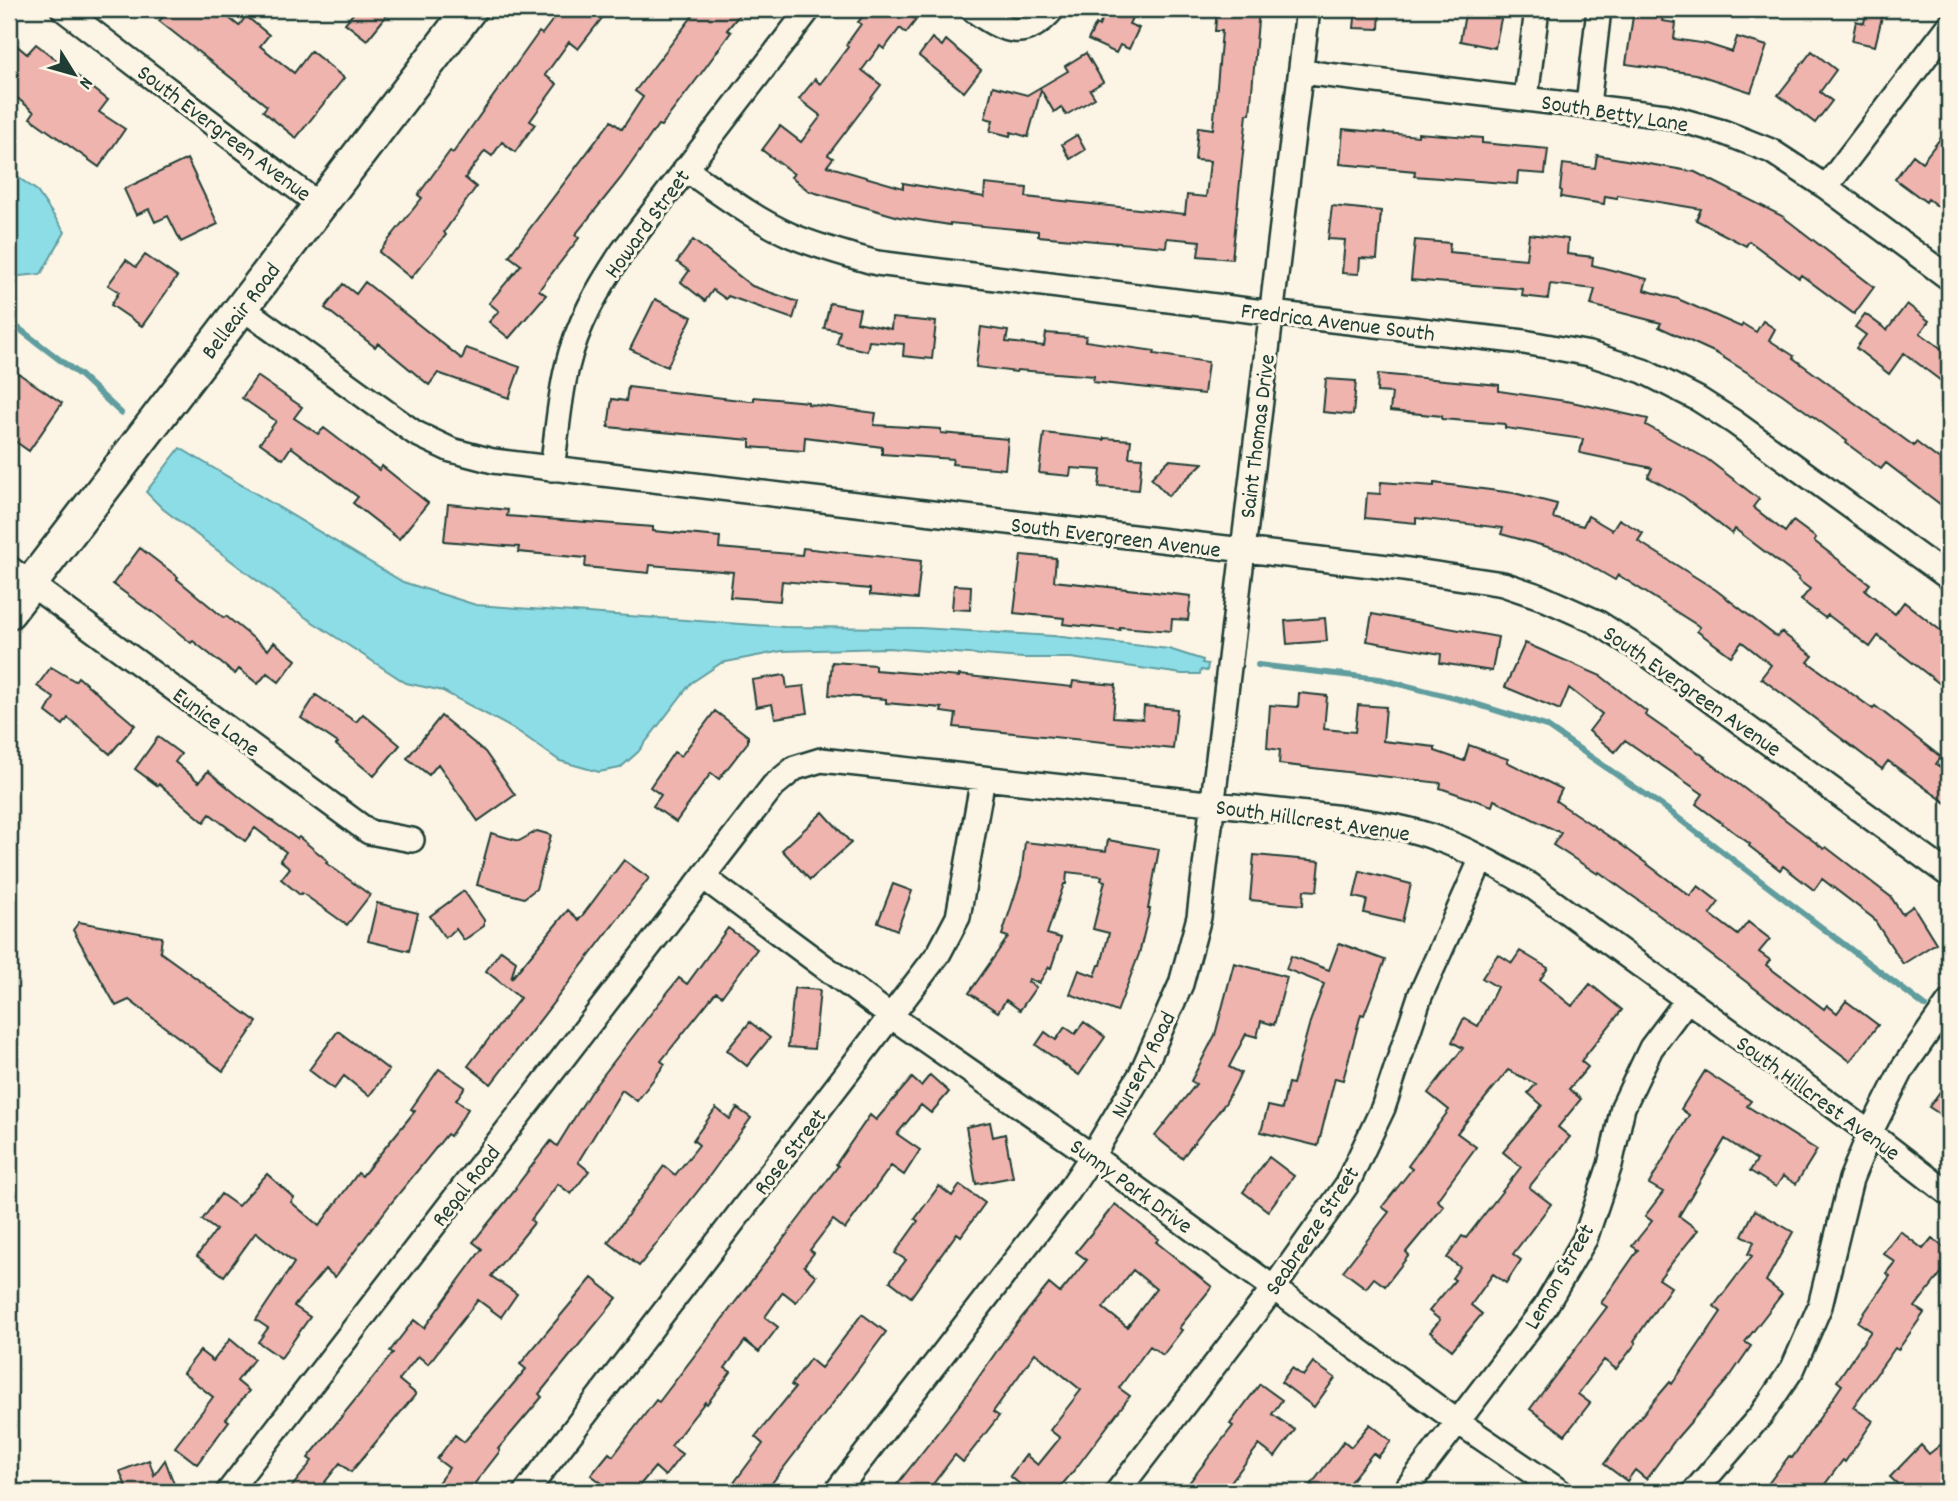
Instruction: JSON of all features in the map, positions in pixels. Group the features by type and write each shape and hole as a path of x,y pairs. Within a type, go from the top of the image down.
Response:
{"main road":[{"name":"Belleair Road","path":"9,612 19,576 241,307 470,9"}],"street":[{"name":"South Evergreen Avenue","path":"63,9 319,205"},
{"name":"Howard Street","path":"552,469 566,367 582,321 598,289 623,251 809,9"},
{"path":"972,9 989,22 1009,30 1027,29 1042,22 1053,9"},
{"path":"1301,72 1308,9"},
{"path":"1526,98 1537,9"},
{"path":"1588,105 1599,9"},
{"path":"1826,187 1949,26"},
{"name":"South Betty Lane","path":"1301,72 1666,116 1723,132 1771,152 1826,187 1949,278"},
{"name":"Saint Thomas Drive","path":"1242,551 1301,72"},
{"name":"Fredrica Avenue South","path":"685,169 741,208 788,234 877,263 1524,342 1590,354 1643,371 1698,399 1734,422 1949,578"},
{"name":"South Evergreen Avenue","path":"241,307 415,433 451,450 493,461 1396,568 1503,584 1541,597 1597,622 1651,656 1949,875"},
{"name":"Nursery Road","path":"836,1492 1069,1192 1141,1074 1181,984 1199,917 1242,551"},
{"name":"Eunice Lane","path":"19,576 369,832 412,841"},
{"name":"South Hillcrest Avenue","path":"703,877 773,786 795,768 821,760 1390,826 1437,838 1482,858 1530,885 1870,1133 1949,1194"},
{"name":"Rose Street","path":"526,1492 939,953 958,918 983,778"},
{"name":"Seabreeze Street","path":"1117,1492 1273,1289 1346,1186 1383,1108 1420,996 1482,858"},
{"name":"Sunny Park Drive","path":"703,877 892,1017 1092,1156 1458,1422 1561,1492"},
{"name":"Regal Road","path":"228,1492 703,877"},
{"name":"Lemon Street","path":"1404,1492 1545,1307 1585,1238 1610,1165 1623,1107 1651,1048 1687,1000"},
{"path":"1694,1492 1761,1415 1793,1368 1820,1306 1851,1179 1870,1133 1903,1068 1949,1002"}],"green space":[{"path":"989,9 1040,9 1028,17 1015,18"}],"water":[{"path":"9,171 36,190 65,232 41,274 9,277"},
{"path":"180,448 403,582 476,605 784,627 920,628 1053,636 1169,649 1203,660 1202,663 1208,664 1207,671 1201,670 1200,674 1182,674 1071,658 1023,658 887,648 782,651 721,663 691,683 638,752 620,768 599,772 560,761 519,732 443,691 406,683 305,617 163,509 146,492"}],"building":[{"path":"150,9 218,9 239,26 246,16 269,35 260,46 294,73 311,51 344,78 296,138 263,111 267,106 159,21 162,18"},
{"path":"357,9 392,9 367,40 345,23"},
{"path":"561,9 609,9 578,49 569,42 545,75 557,84 530,121 535,124 515,152 502,142 492,156 485,151 465,178 476,187 444,232 446,235 411,278 379,252 422,198 418,195 450,151 453,153 539,32 542,34"},
{"path":"698,9 744,9 727,30 731,32 700,75 661,126 658,125 621,178 575,235 579,238 539,290 546,295 509,338 489,322 499,311 489,303 521,265 509,256 611,121 622,129 643,97 635,91"},
{"path":"869,9 901,9 916,20 906,33 900,28 884,49 880,46 862,70 881,85 828,155 833,158 827,166 903,188 903,183 984,197 985,184 1027,188 1026,197 1185,214 1187,195 1206,197 1210,161 1195,160 1198,127 1213,129 1222,31 1215,31 1217,9 1259,9 1250,114 1247,114 1232,259 1198,256 1200,241 1167,238 1166,247 1038,236 1038,231 950,225 899,217 809,191 791,177 794,174 762,150 780,126 801,142 821,116 799,99 815,79 820,84 848,47 846,45 861,24 858,22"},
{"path":"1107,9 1136,9 1129,24 1139,28 1129,49 1120,45 1116,53 1088,40"},
{"path":"1356,9 1380,9 1379,29 1354,28"},
{"path":"1466,9 1503,9 1495,48 1460,41"},
{"path":"1634,9 1664,9 1662,21 1676,23 1674,39 1707,44 1732,52 1737,37 1767,46 1751,92 1696,74 1626,64"},
{"path":"1867,9 1884,9 1875,46 1852,41 1856,21 1864,23"},
{"path":"932,38 942,46 946,40 981,70 964,92 919,56"},
{"path":"9,39 27,54 36,44 108,100 99,112 125,129 99,167 30,118 34,112 9,91"},
{"path":"1812,51 1836,70 1820,92 1832,101 1815,123 1778,95"},
{"path":"1086,53 1103,82 1090,90 1095,98 1066,115 1061,107 1054,112 1041,90 1028,137 1011,132 1010,136 990,131 993,120 985,118 993,86 1027,95 1068,71 1065,66"},
{"path":"1343,129 1418,136 1418,133 1482,138 1482,143 1548,149 1545,174 1518,172 1517,184 1414,176 1415,171 1340,164"},
{"path":"1077,135 1085,150 1070,159 1062,144"},
{"path":"1940,139 1949,146 1949,215 1895,179 1913,155 1922,162"},
{"path":"1597,155 1695,172 1782,216 1874,287 1854,314 1749,241 1746,246 1696,220 1701,209 1617,195 1617,198 1605,196 1604,204 1561,197 1563,164 1595,168"},
{"path":"187,159 218,224 181,242 168,216 155,222 149,209 136,215 124,189"},
{"path":"1332,206 1381,211 1377,259 1360,258 1359,274 1342,273 1345,240 1328,239"},
{"path":"1529,234 1568,239 1567,254 1593,257 1592,265 1647,279 1644,290 1678,299 1741,327 1743,324 1756,332 1763,321 1775,329 1769,340 1914,446 1916,442 1949,467 1949,511 1886,463 1881,469 1782,394 1716,353 1659,327 1661,323 1591,305 1595,289 1550,284 1548,299 1522,296 1523,289 1411,280 1415,240 1450,243 1449,252 1526,259"},
{"path":"693,240 752,286 798,302 793,319 728,296 726,299 713,290 705,301 681,282 689,271 677,262"},
{"path":"145,255 177,277 142,326 111,305 119,292 108,285 126,260 136,267"},
{"path":"365,282 462,359 466,348 520,367 509,398 438,373 429,385 378,343 375,347 325,308 343,284 356,294"},
{"path":"655,299 692,317 667,367 630,349"},
{"path":"830,303 860,309 857,322 891,329 892,318 936,322 932,359 903,356 904,344 869,341 867,351 837,344 840,331 824,328"},
{"path":"1907,304 1929,321 1920,333 1949,354 1949,387 1904,353 1889,374 1856,348 1866,335 1855,327 1865,314 1887,330"},
{"path":"981,327 1008,331 1006,342 1044,346 1046,333 1086,336 1085,341 1208,362 1204,394 1093,382 1094,376 976,367"},
{"path":"9,367 62,403 29,451 9,437"},
{"path":"1378,374 1499,385 1499,391 1572,402 1648,419 1646,425 1707,459 1759,499 1753,507 1785,532 1793,521 1816,538 1814,541 1870,584 1865,590 1895,614 1904,602 1949,637 1949,691 1878,636 1870,647 1828,615 1825,618 1801,600 1810,589 1798,580 1799,578 1735,529 1732,534 1684,497 1648,477 1652,468 1580,453 1583,439 1505,428 1505,424 1442,419 1442,416 1390,411 1392,393 1377,392"},
{"path":"257,376 302,407 294,418 318,434 324,428 379,470 382,466 428,503 399,539 353,503 358,497 291,447 283,459 260,443 276,421 242,398"},
{"path":"1326,379 1356,381 1353,415 1323,412"},
{"path":"628,387 749,401 754,401 754,397 808,402 876,413 874,425 941,429 941,433 1008,439 1005,469 952,464 953,459 882,454 882,447 805,437 804,451 750,447 750,440 608,427 612,399 626,401"},
{"path":"1044,433 1104,440 1131,440 1129,457 1142,458 1139,490 1099,487 1101,470 1071,468 1070,476 1039,473"},
{"path":"1169,460 1203,463 1168,496 1151,478"},
{"path":"1381,482 1434,486 1434,483 1514,493 1557,504 1553,518 1583,526 1588,516 1612,530 1619,519 1643,533 1638,541 1716,590 1777,637 1781,632 1813,656 1808,662 1873,709 1875,706 1941,757 1936,764 1949,774 1949,805 1888,761 1882,769 1761,678 1771,665 1742,642 1731,656 1697,631 1700,627 1618,575 1615,580 1566,552 1501,534 1503,528 1416,518 1416,523 1365,518 1367,493 1380,494"},
{"path":"448,504 508,510 507,516 653,527 653,531 720,537 719,548 802,555 803,548 921,561 917,599 870,595 870,589 782,581 780,601 730,597 733,572 650,565 649,573 585,567 586,558 518,552 519,547 444,541"},
{"path":"140,548 224,618 226,616 268,650 274,642 296,660 279,682 267,673 258,684 239,669 235,674 113,584"},
{"path":"1021,555 1056,558 1054,581 1191,596 1188,620 1172,619 1171,631 1120,627 1120,630 1063,624 1064,618 1014,613"},
{"path":"954,585 971,586 970,610 952,609"},
{"path":"1372,614 1498,637 1492,671 1440,663 1441,654 1367,641"},
{"path":"1325,618 1327,641 1287,644 1285,621"},
{"path":"1525,643 1601,676 1647,712 1645,715 1891,897 1902,914 1913,906 1936,943 1903,964 1873,918 1822,879 1814,890 1783,866 1780,870 1696,804 1703,794 1625,740 1615,752 1589,731 1602,714 1569,688 1560,710 1505,687"},
{"path":"832,662 875,665 875,670 959,675 1072,687 1073,681 1116,685 1113,717 1143,719 1144,706 1177,709 1173,749 954,727 956,714 941,712 942,708 886,703 886,699 829,695"},
{"path":"51,667 75,681 78,677 135,725 110,754 68,718 63,725 46,712 54,698 37,686"},
{"path":"785,675 787,688 804,686 808,713 775,718 772,704 756,707 752,680"},
{"path":"1299,693 1327,696 1324,729 1355,732 1358,705 1386,707 1383,741 1435,747 1435,751 1464,761 1469,745 1508,759 1507,762 1562,789 1556,801 1619,843 1690,896 1698,886 1719,902 1710,914 1738,935 1748,922 1770,939 1759,952 1770,960 1766,965 1824,1009 1827,1005 1837,1013 1846,1001 1878,1025 1850,1061 1652,910 1599,872 1598,874 1553,845 1561,833 1494,800 1492,806 1440,788 1441,783 1279,764 1280,750 1267,748 1270,705 1298,707"},
{"path":"316,695 356,722 363,714 400,745 374,776 336,745 338,743 301,718"},
{"path":"715,711 748,736 748,742 719,779 711,773 676,822 653,806 661,795 650,787 674,752 681,756"},
{"path":"441,716 485,752 515,795 478,821 438,764 429,775 407,758"},
{"path":"158,737 181,754 175,762 199,782 208,771 297,839 299,837 328,861 326,863 370,895 347,925 302,893 300,895 281,879 290,868 280,860 286,852 255,828 245,841 210,814 204,822 159,784 158,786 135,769"},
{"path":"823,812 851,843 810,880 782,850"},
{"path":"537,831 551,835 536,889 524,898 477,885 491,833 519,841"},
{"path":"1108,840 1159,849 1150,909 1139,954 1117,1012 1070,994 1079,970 1095,976 1101,965 1109,933 1093,929 1105,881 1101,880 1102,876 1067,872 1066,884 1047,934 1061,938 1051,968 1049,967 1039,983 1029,979 1028,982 1036,987 1020,1010 1006,1000 998,1012 969,993 1008,937 1002,935 1021,876 1025,842 1106,851"},
{"path":"1254,855 1320,861 1317,891 1304,890 1303,905 1250,900"},
{"path":"624,860 649,878 491,1084 468,1066 520,998 486,971 501,950 516,961 511,979 568,910 579,920"},
{"path":"1360,871 1411,884 1402,922 1364,913 1367,900 1354,897"},
{"path":"893,884 912,891 897,930 878,922"},
{"path":"464,891 484,920 484,926 464,940 456,929 445,938 430,916"},
{"path":"377,903 418,913 409,951 368,941"},
{"path":"79,922 162,937 160,952 257,1022 223,1071 129,1000 116,1006 73,930"},
{"path":"728,928 757,949 722,996 716,992 661,1061 665,1064 637,1101 622,1090 578,1162 589,1171 571,1194 558,1184 531,1220 534,1223 491,1276 517,1294 501,1317 478,1300 428,1364 418,1356 399,1380 416,1394 351,1472 340,1463 317,1492 288,1492 312,1461 308,1458 393,1353 390,1351 414,1320 424,1328 482,1249 473,1242 551,1141 557,1146 591,1091 645,1021 679,978 687,984"},
{"path":"1339,943 1385,960 1364,1015 1361,1014 1343,1080 1335,1078 1318,1146 1261,1132 1268,1106 1282,1109 1288,1083 1293,1084 1310,1022 1324,984 1286,969 1291,956 1329,970"},
{"path":"1520,951 1548,968 1540,980 1572,1006 1590,984 1622,1010 1581,1061 1588,1067 1569,1089 1581,1099 1558,1127 1570,1137 1529,1187 1551,1204 1513,1254 1521,1260 1506,1283 1493,1274 1471,1305 1482,1314 1452,1350 1430,1332 1440,1320 1429,1311 1455,1280 1452,1278 1460,1267 1447,1258 1462,1236 1466,1238 1521,1167 1503,1152 1542,1105 1528,1093 1536,1084 1508,1070 1457,1133 1476,1147 1437,1200 1444,1206 1406,1252 1409,1255 1385,1286 1374,1278 1366,1288 1343,1271 1389,1212 1382,1207 1412,1169 1408,1166 1449,1110 1428,1093 1463,1048 1452,1042 1464,1018 1478,1026 1497,987 1482,978 1498,954 1512,963"},
{"path":"1234,963 1287,977 1274,1025 1261,1021 1257,1037 1246,1034 1229,1067 1241,1073 1226,1102 1182,1158 1155,1136 1196,1084 1191,1081 1215,1035"},
{"path":"794,988 820,990 814,1049 788,1047"},
{"path":"750,1022 770,1038 747,1066 727,1050"},
{"path":"1084,1022 1105,1037 1079,1075 1036,1045 1045,1032 1056,1040 1065,1027 1075,1034"},
{"path":"338,1031 389,1070 369,1096 344,1076 334,1089 309,1070"},
{"path":"439,1069 465,1087 456,1100 468,1109 450,1136 447,1134 335,1277 325,1269 294,1306 310,1317 281,1358 258,1342 268,1328 256,1320 294,1263 256,1232 224,1276 197,1256 216,1230 202,1220 221,1194 238,1206 267,1174 294,1198 291,1202 319,1226 358,1173 362,1176 415,1111 411,1109"},
{"path":"1705,1071 1751,1101 1747,1106 1817,1150 1796,1184 1783,1176 1776,1187 1750,1171 1757,1160 1725,1139 1679,1216 1698,1230 1659,1279 1671,1287 1634,1341 1636,1343 1616,1369 1604,1360 1578,1394 1590,1403 1565,1435 1530,1409 1607,1307 1601,1303 1638,1250 1632,1246 1652,1221 1645,1216 1663,1192 1649,1184 1689,1115 1681,1109"},
{"path":"930,1075 949,1092 931,1113 921,1105 897,1134 920,1150 904,1175 891,1166 845,1229 833,1220 810,1250 814,1253 804,1266 816,1276 796,1302 783,1292 765,1317 778,1327 759,1352 745,1341 725,1368 731,1372 671,1446 682,1454 665,1476 655,1467 634,1492 596,1492 603,1484 591,1475 609,1453 613,1456 656,1400 659,1402 838,1166 836,1164 870,1115 876,1120 912,1078 921,1086"},
{"path":"1949,1079 1949,1120 1929,1107"},
{"path":"716,1108 730,1119 737,1108 751,1118 639,1266 608,1242 664,1166 675,1175 699,1145 693,1140"},
{"path":"990,1122 993,1137 1005,1134 1013,1177 976,1184 966,1127"},
{"path":"1269,1157 1294,1176 1268,1211 1243,1192"},
{"path":"960,1185 985,1203 961,1236 957,1233 911,1297 890,1281 906,1260 895,1253 939,1186 952,1196"},
{"path":"1115,1204 1159,1239 1156,1242 1212,1287 1179,1328 1182,1330 1163,1355 1150,1346 1119,1388 1130,1396 1056,1492 1016,1492 1022,1486 1010,1476 1026,1455 1038,1465 1060,1438 1050,1430 1081,1390 1035,1353 993,1412 999,1416 963,1462 955,1455 927,1492 891,1492 1049,1284 1060,1293 1087,1260 1076,1252","holes":["1133,1270 1156,1289 1127,1327 1103,1308"]},
{"path":"1755,1210 1793,1232 1766,1281 1782,1294 1745,1342 1751,1346 1729,1378 1676,1439 1646,1479 1635,1470 1627,1481 1604,1464 1670,1382 1672,1384 1721,1312 1714,1306 1752,1256 1748,1254 1754,1242 1742,1235"},
{"path":"1900,1231 1923,1249 1932,1238 1949,1252 1949,1263 1915,1307 1924,1313 1853,1407 1873,1421 1845,1462 1843,1460 1819,1492 1762,1492 1789,1456 1792,1458 1842,1385 1837,1381 1871,1331 1858,1322 1890,1276 1886,1273 1895,1262 1883,1253"},
{"path":"592,1278 617,1298 539,1394 542,1397 498,1449 500,1451 468,1492 431,1492 449,1468 437,1459 455,1435 464,1442 526,1369 520,1364"},
{"path":"862,1314 886,1332 815,1427 765,1492 727,1492 763,1444 755,1437 795,1388 791,1385 810,1359 821,1368"},
{"path":"230,1339 254,1359 237,1381 249,1391 226,1419 229,1421 197,1464 175,1447 213,1397 183,1373 200,1351 213,1361"},
{"path":"1313,1362 1335,1378 1314,1407 1281,1382 1292,1368 1303,1376"},
{"path":"1260,1384 1282,1400 1272,1414 1295,1430 1275,1457 1259,1445 1223,1492 1182,1492 1233,1426 1230,1424"},
{"path":"1370,1424 1391,1441 1378,1457 1373,1453 1342,1492 1321,1492 1311,1485 1344,1441 1351,1447"},
{"path":"1949,1438 1949,1479 1937,1492 1906,1492 1890,1477 1921,1445 1929,1454"},
{"path":"149,1460 154,1475 165,1460 177,1492 128,1492 120,1471"}],"waterway":[{"path":"9,321 81,376 121,413"},
{"path":"1258,665 1380,679 1466,701 1546,726 1665,808 1925,1006"}]}
